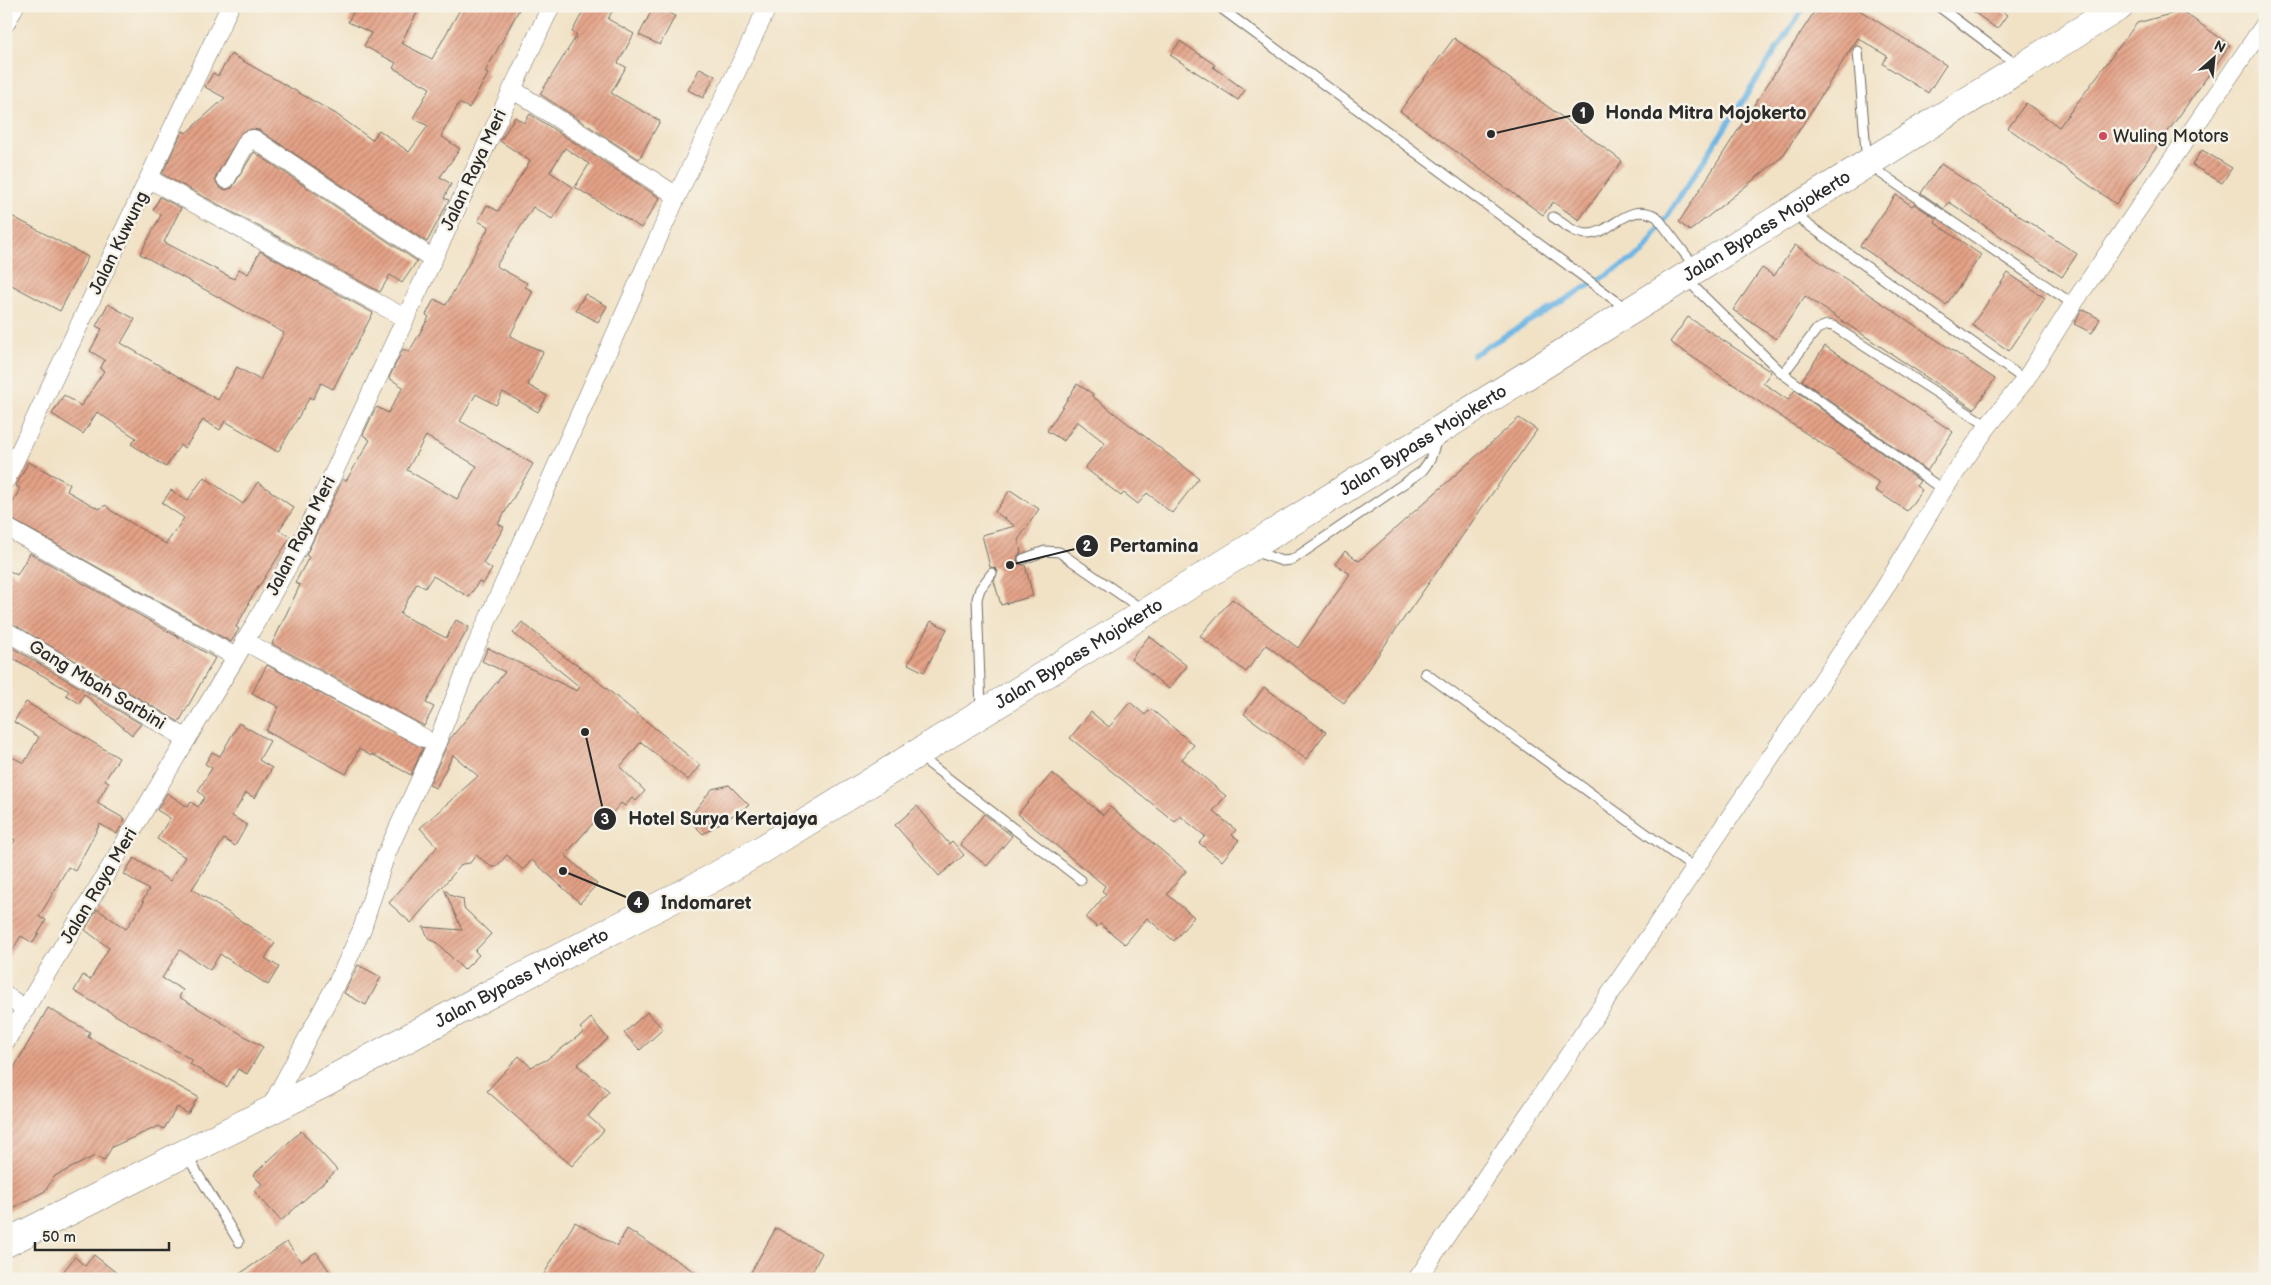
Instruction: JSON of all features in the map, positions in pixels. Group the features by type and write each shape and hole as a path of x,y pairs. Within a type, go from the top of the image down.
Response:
{"highway":[{"name":"Jalan Bypass Mojokerto","path":"6,1244 268,1112 711,879 1248,549 2120,6"}],"street":[{"path":"6,23 15,6"},
{"name":"Jalan Kuwung","path":"6,480 12,450 149,179 230,6"},
{"name":"Jalan Raya Meri","path":"6,1041 300,545 551,6"},
{"path":"268,1112 340,977 362,929 384,857 438,740 488,618 677,196 768,6"},
{"path":"1417,1279 1883,591 1943,490 1988,426 2025,380 2073,304 2265,24"},
{"path":"512,89 677,196"},
{"path":"226,179 248,140 252,138 433,259"},
{"path":"149,179 405,318"},
{"path":"6,527 240,649 424,738"},
{"name":"Gang Mbah Sarbini","path":"6,631 187,738"},
{"path":"6,996 26,1009"}],"lane":[{"path":"1218,6 1228,16 1586,277 1629,311"},
{"path":"1938,6 2020,68"},
{"path":"1858,50 1867,164 2073,304"},
{"path":"1788,211 2025,380"},
{"path":"1553,217 1572,230 1588,234 1597,233 1618,219 1635,213 1650,214 1657,217 1671,234 1690,273 1783,374 1943,490"},
{"path":"1783,374 1817,328 1827,325 1833,326 1988,426"},
{"path":"1023,559 1045,551 1059,552 1146,612"},
{"path":"981,713 977,599 980,589 992,573"},
{"path":"1425,673 1695,869"},
{"path":"916,754 1081,880"},
{"path":"186,1154 239,1242"}],"building":[{"path":"356,6 407,6 418,11 401,43 432,59 462,6 521,6 485,72 488,74 469,108 459,103 441,136 460,149 440,177 451,184 444,198 449,200 427,242 259,130 252,129 242,132 217,174 215,180 220,188 226,190 232,188 254,152 417,261 402,283 390,275 380,292 162,174 182,132 186,133 225,98 205,87 213,73 218,76 231,54 336,114 372,140 379,130 409,152 428,126 413,118 430,88 393,68 396,63 364,46 371,33 348,22"},
{"path":"586,6 615,6 608,19 634,34 618,63 626,67 611,93 660,121 639,159 540,94 577,35 572,32"},
{"path":"654,6 675,16 660,45 639,35"},
{"path":"1818,6 1853,6 1946,65 1928,93 1883,64 1887,56 1858,38 1782,157 1690,231 1679,222"},
{"path":"1966,6 1996,6 2007,15 1997,29"},
{"path":"2182,11 2230,45 2116,204 2008,128 2026,103 2059,127 2137,23"},
{"path":"1454,38 1622,161 1579,220 1553,202 1543,215 1400,111"},
{"path":"1180,41 1215,65 1213,67 1245,90 1238,100 1170,55"},
{"path":"700,68 715,76 703,98 688,90"},
{"path":"530,114 660,198 641,228 575,187 589,164 565,148 550,172 573,187 552,219 533,207 496,266 527,283 525,287 533,291 510,336 543,352 528,385 547,396 538,412 503,392 496,405 476,394 460,421 533,464 498,524 504,527 483,563 492,569 483,584 479,581 469,597 433,576 425,588 417,583 400,614 446,638 456,620 469,627 426,703 434,707 424,726 272,644 300,585 295,583 309,557 306,555 343,479 346,481 370,440 363,435 374,411 377,407 388,413 403,387 389,378 403,349 409,352 429,317 426,315 434,299 446,305 489,227 478,221 487,205 498,211 530,161 500,141 515,117 524,123","holes":["426,436 477,466 457,499 407,470"]},
{"path":"2202,150 2232,168 2222,183 2192,165"},
{"path":"1941,164 2077,254 2062,277 1949,202 1944,209 1921,193"},
{"path":"1896,195 1937,219 1935,223 1981,255 1946,305 1860,246"},
{"path":"160,197 181,208 164,242 234,279 239,269 248,274 260,251 373,313 333,389 321,383 313,399 310,397 278,452 225,421 220,430 203,420 185,448 180,445 166,467 131,444 136,438 97,412 83,434 52,414 64,395 81,406 104,371 100,369 105,360 90,351 102,329 96,326 108,304 135,319 121,343 218,400 237,367 260,380 284,333 140,254 161,215 153,210"},
{"path":"6,213 88,257 60,311 6,282"},
{"path":"1795,245 1995,379 1974,409 1805,296 1776,339 1733,310 1762,268 1774,276"},
{"path":"2008,273 2045,298 2009,351 1972,325"},
{"path":"585,294 607,306 598,322 576,310"},
{"path":"2082,309 2100,319 2092,333 2074,324"},
{"path":"1688,317 1771,372 1763,383 1788,400 1795,390 1920,481 1916,486 1922,490 1907,511 1875,490 1880,483 1670,342"},
{"path":"1825,346 1953,432 1927,471 1802,380"},
{"path":"1077,384 1093,394 1092,396 1199,478 1172,513 1147,493 1138,504 1124,493 1121,496 1085,468 1105,443 1077,421 1064,441 1047,431"},
{"path":"1519,418 1537,430 1344,703 1266,645 1246,672 1200,636 1232,599 1298,648 1350,574 1335,564 1345,551 1359,561"},
{"path":"28,462 70,484 67,491 99,509 106,505 110,510 166,544 184,518 162,503 171,490 187,501 204,477 243,504 258,482 294,508 279,530 291,537 248,603 236,627 239,629 231,642 6,516 20,488 16,486"},
{"path":"1010,490 1039,509 1018,540 1021,553 1018,555 1017,561 1019,564 1025,565 1033,596 1001,605 994,581 998,571 990,567 982,535 1015,526 995,512"},
{"path":"30,553 215,658 179,722 6,620 6,569 17,575"},
{"path":"931,621 947,629 924,672 908,664"},
{"path":"522,622 700,765 688,780 641,742 620,767 645,791 636,801 632,798 625,806 621,803 601,826 595,821 565,855 597,884 580,903 532,860 523,870 507,855 496,867 492,867 476,855 470,863 462,864 411,923 389,903 437,847 420,828 478,776 453,755 436,788 429,785 450,739 505,672 482,661 488,648 577,691 580,687 513,633"},
{"path":"1149,636 1187,666 1169,689 1131,659"},
{"path":"6,644 141,724 132,735 84,694 79,703 66,695 69,691 6,654"},
{"path":"267,665 423,748 411,775 359,749 346,774 266,731 279,707 252,693"},
{"path":"1264,687 1326,732 1306,759 1244,714"},
{"path":"26,702 119,758 105,780 109,782 97,803 125,819 117,834 100,824 75,871 68,867 39,917 46,920 33,943 21,936 6,961 6,856 15,840 6,835 6,754 24,763 39,737 14,722"},
{"path":"1130,702 1145,715 1151,709 1194,745 1182,759 1226,796 1213,811 1236,830 1232,835 1239,840 1222,861 1199,843 1205,836 1180,816 1175,822 1070,738 1091,712 1109,727"},
{"path":"239,723 270,741 259,760 272,768 255,798 246,793 232,816 247,825 235,846 224,839 192,889 275,943 265,958 279,967 268,985 220,954 210,970 180,950 162,978 183,990 179,997 263,1047 247,1074 238,1069 227,1087 190,1064 192,1060 74,991 83,975 90,980 109,948 85,930 97,909 126,929 144,902 142,901 149,890 124,874 134,858 170,881 185,857 157,839 170,818 157,810 167,793 188,807 191,802 198,807 205,797 198,791 212,768 205,764 212,752 220,756"},
{"path":"1052,773 1103,815 1110,807 1186,871 1167,894 1194,917 1174,941 1147,918 1125,944 1100,924 1097,927 1086,918 1106,894 1102,891 1105,886 1018,814"},
{"path":"729,785 749,805 703,834 688,819 712,789"},
{"path":"917,806 949,844 952,841 964,855 939,876 895,825"},
{"path":"984,814 1012,836 987,866 960,844"},
{"path":"444,889 452,896 463,899 464,908 491,934 475,951 479,955 464,970 436,942 429,939 423,927 462,930"},
{"path":"358,965 381,977 366,1005 344,993"},
{"path":"48,1008 90,1032 88,1037 198,1097 188,1114 177,1107 164,1129 159,1126 112,1147 104,1161 95,1156 55,1176 45,1191 6,1212 6,1082"},
{"path":"647,1012 663,1029 640,1050 624,1033"},
{"path":"591,1018 608,1039 577,1065 609,1091 588,1116 604,1130 572,1166 487,1091 519,1056 531,1067 546,1060 584,1032 580,1028"},
{"path":"301,1131 337,1170 281,1221 254,1191 262,1184 253,1175"},
{"path":"575,1222 617,1246 627,1229 706,1279 541,1279"},
{"path":"776,1228 822,1253 808,1279 747,1279"},
{"path":"287,1242 301,1262 316,1252 335,1279 232,1279"},
{"path":"94,1255 124,1279 57,1279 75,1257 85,1266"}],"waterway":[{"path":"1473,355 1643,253 1805,6"}],"place":[{"name":"Honda Mitra Mojokerto","path":"1491,134"},
{"name":"Wuling Motors","path":"2103,136"},
{"name":"Pertamina","path":"1010,565"},
{"name":"Hotel Surya Kertajaya","path":"585,732"},
{"name":"Indomaret","path":"563,871"}]}
